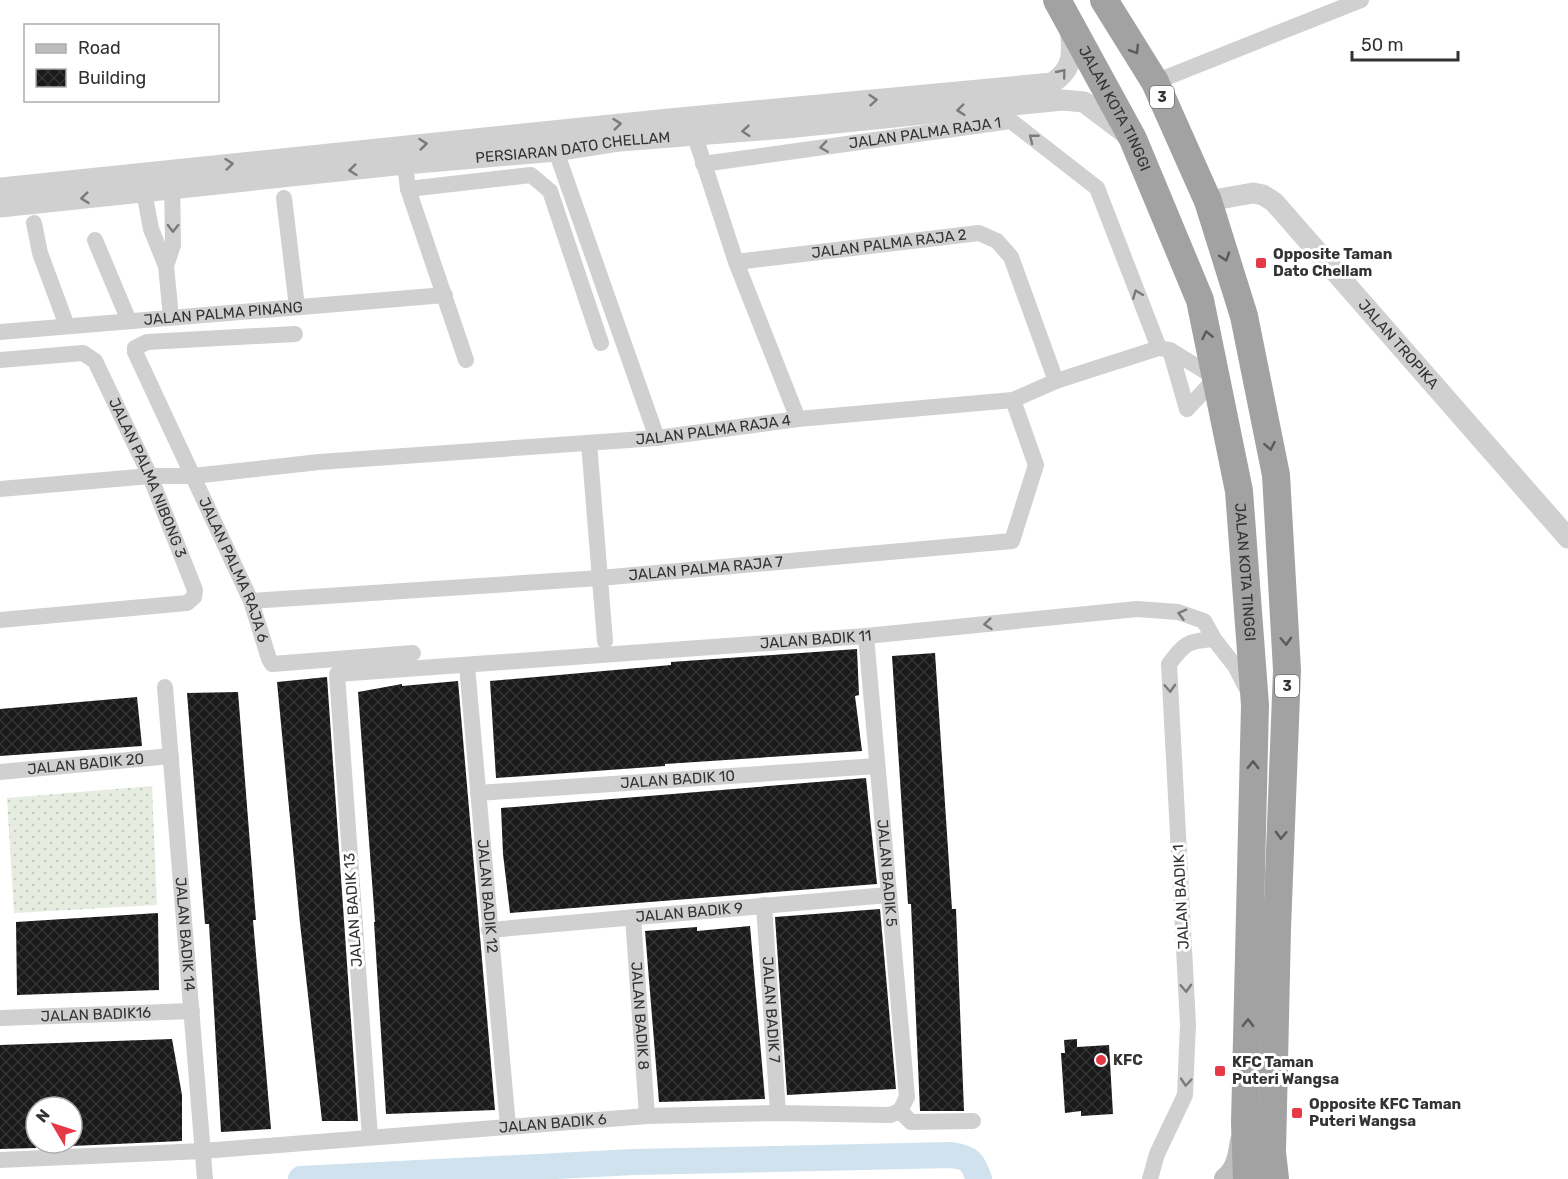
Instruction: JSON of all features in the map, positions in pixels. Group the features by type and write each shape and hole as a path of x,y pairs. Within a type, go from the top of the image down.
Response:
{"highway":[{"name":"3","path":"1104,0 1155,82 1208,201 1244,316 1276,475 1287,670 1276,939 1272,1152 1275,1179"},
{"name":"JALAN KOTA TINGGI","path":"1062,8 1133,139 1200,300 1239,490 1255,705 1245,1123 1247,1179"}],"main road":[{"path":"1226,1179 1238,1160 1245,1123"}],"street":[{"path":"1155,82 1361,0"},
{"name":"PERSIARAN DATO CHELLAM","path":"0,188 142,183 691,126 1052,83 1062,76 1073,51 1062,8"},
{"name":"PERSIARAN DATO CHELLAM","path":"172,180 556,151 620,141 691,126 1063,100 1084,102 1133,139"},
{"name":"JALAN PALMA RAJA 1","path":"703,164 1011,121 1097,188 1187,409 1216,378"},
{"path":"691,126 736,262 798,419"},
{"path":"556,151 657,438"},
{"path":"405,164 408,189 466,360"},
{"path":"408,189 531,175 550,191 602,343"},
{"path":"166,266 173,245 172,180"},
{"path":"142,183 151,229 166,266 171,317"},
{"name":"PERSIARAN DATO CHELLAM","path":"0,207 142,183"},
{"name":"JALAN TROPIKA","path":"1208,201 1253,194 1263,195 1274,202 1568,538"},
{"path":"284,198 297,307"},
{"path":"34,223 40,253 67,326"},
{"name":"JALAN PALMA RAJA 2","path":"736,262 979,233 997,241 1011,257 1056,381"},
{"path":"95,240 129,321"},
{"name":"JALAN PALMA PINANG","path":"0,332 445,295"},
{"name":"JALAN PALMA RAJA 6","path":"295,334 147,342 135,348 135,352 251,601 272,664 413,653"},
{"path":"1164,349 1216,378"},
{"name":"JALAN PALMA RAJA 4","path":"0,489 150,476 193,476 320,462 657,438 798,419 1013,400 1056,381 1164,349"},
{"name":"JALAN PALMA NIBONG 3","path":"0,360 83,353 95,361 150,476 195,590 194,597 188,603 0,620"},
{"name":"JALAN PALMA RAJA 7","path":"251,601 600,578 1012,541 1036,465 1013,400"},
{"path":"589,443 605,641"},
{"name":"JALAN BADIK 11","path":"337,684 337,674 866,636 1137,609 1178,612 1204,621 1214,639 1235,666 1255,705"},
{"name":"JALAN BADIK 5","path":"866,636 907,1097 900,1111"},
{"name":"JALAN BADIK 1","path":"1150,1179 1157,1154 1185,1095 1187,1066 1188,1023 1169,664 1181,648 1194,640 1214,639"},
{"name":"JALAN BADIK 12","path":"467,666 508,1126"},
{"name":"JALAN BADIK 13","path":"337,684 370,1137"},
{"name":"JALAN BADIK 14","path":"165,687 204,1164"},
{"name":"JALAN BADIK 20","path":"0,772 171,756"},
{"name":"JALAN BADIK 10","path":"478,793 877,766"},
{"name":"JALAN BADIK 9","path":"489,930 888,895"},
{"name":"JALAN BADIK 7","path":"764,905 778,1113"},
{"name":"JALAN BADIK 8","path":"633,917 647,1116"},
{"name":"JALAN BADIK16","path":"0,1018 192,1011"},
{"path":"900,1111 911,1122 973,1121"},
{"name":"JALAN BADIK 6","path":"0,1160 204,1164 370,1137 508,1126 647,1116 778,1113 890,1115 900,1111"}],"shaded area":[{"path":"152,786 157,905 14,913 7,798"}],"building":[{"path":"857,649 859,695 855,696 862,751 496,778 490,681 671,665 671,662"},
{"path":"935,653 952,909 956,909 964,1111 920,1111 911,904 908,904 892,656"},
{"path":"327,677 358,1121 322,1121 277,682"},
{"path":"458,681 495,1110 386,1114 358,692 402,684 402,686"},
{"path":"238,692 256,920 253,920 271,1129 221,1132 209,924 205,924 187,693"},
{"path":"137,697 142,746 0,756 0,709"},
{"path":"866,778 877,884 510,913 503,854 501,808"},
{"path":"880,909 896,1089 787,1095 775,917"},
{"path":"158,913 159,990 17,995 16,922"},
{"path":"750,926 765,1099 659,1102 645,931 697,927 697,931"},
{"path":"172,1039 182,1095 182,1141 84,1145 84,1095 24,1095 24,1148 0,1149 0,1045"},
{"path":"1077,1039 1077,1047 1109,1045 1113,1114 1081,1116 1081,1111 1065,1113 1061,1053 1065,1053 1064,1040"}],"waterway":[{"path":"301,1179 634,1162 951,1155 970,1161 979,1179"}],"place":[{"name":"Opposite Taman Dato Chellam","path":"1261,263"},
{"name":"KFC","path":"1101,1060"},
{"name":"KFC Taman Puteri Wangsa","path":"1220,1071"},
{"name":"Opposite KFC Taman Puteri Wangsa","path":"1297,1113"}]}
